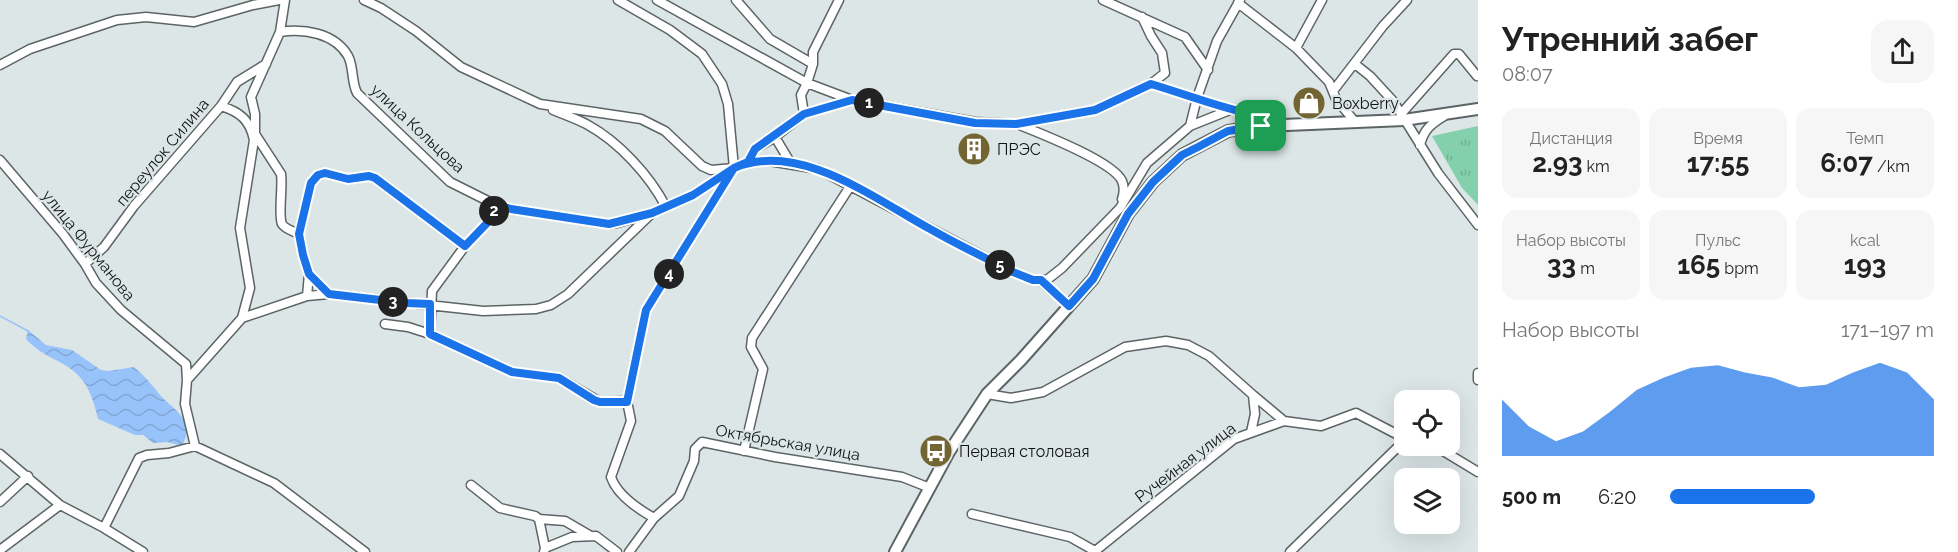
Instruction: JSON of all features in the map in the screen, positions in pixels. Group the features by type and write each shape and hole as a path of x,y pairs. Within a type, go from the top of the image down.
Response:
{"main road":[{"path":"895,552 950,452 987,394 1021,360 1093,279 1124,212 1182,155 1228,131 1261,126 1357,123 1402,117 1444,115 1478,109"}],"street":[{"path":"0,65 30,50 117,20 146,17 194,22 279,0"},
{"path":"187,380 242,318 250,288 240,228 254,137 255,114 251,97 279,32 285,0"},
{"path":"618,0 670,30 702,54 722,84 728,104 734,168 646,310 627,402 631,421 611,477 620,492 640,510 654,518"},
{"path":"657,0 807,83 852,100 975,123 1016,124 1095,110 1151,84 1165,73 1162,53 1142,17"},
{"path":"736,0 770,39 813,64"},
{"path":"804,114 801,95 813,64 813,52 839,0"},
{"path":"1103,0 1185,37 1209,70"},
{"path":"1296,48 1322,0"},
{"path":"1333,91 1383,26 1407,0"},
{"path":"369,1 416,31 461,68 540,104 641,119 665,131 702,166 711,170 734,168 748,162 769,160 790,162 818,169 1013,272 1033,280 1048,279 1124,212 1132,185 1147,163 1190,126 1230,110"},
{"path":"1190,126 1197,98 1209,70 1217,41 1239,2 1296,48 1329,82 1336,99 1357,123"},
{"name":"улица Кольцова","path":"279,32 312,32 336,44 349,57 353,84 357,93 450,182 496,205 609,224 652,213 693,195 734,168"},
{"path":"1402,117 1454,54 1459,54 1477,76"},
{"name":"переулок Силина","path":"85,264 104,247 134,206 221,106 237,82 266,64"},
{"path":"1355,64 1393,100 1438,172 1478,225"},
{"path":"1151,84 1230,110 1260,116 1261,126"},
{"path":"748,162 755,149 775,137 804,114 852,100"},
{"path":"221,106 232,109 245,118 254,137 281,174 281,221 286,228 299,234"},
{"path":"551,106 552,109 588,125 613,142 656,188 666,207"},
{"path":"1420,145 1424,132 1430,124 1444,115"},
{"path":"1016,124 1069,145 1110,169 1122,179 1124,212"},
{"path":"775,137 790,162"},
{"name":"улица Фурманова","path":"0,160 85,264 96,283 121,310 186,364 184,404 195,446"},
{"path":"308,296 309,274 299,234 311,183 318,175 325,173 348,179 369,176 375,178 465,246"},
{"path":"1132,185 1153,182"},
{"path":"744,451 763,369 751,347 752,338 851,185"},
{"path":"430,334 432,291 465,246 492,218 496,205"},
{"path":"242,318 308,296 329,294 483,311 536,309 551,304 568,294 652,213"},
{"path":"309,274 329,294"},
{"path":"1041,280 1069,306"},
{"path":"385,324 408,327 430,334 512,372 559,378 600,402 627,402"},
{"path":"987,394 1011,398 1043,392 1125,347 1166,341 1188,345 1209,356 1284,421"},
{"path":"1478,373 1478,380"},
{"path":"1251,432 1255,414 1253,395"},
{"name":"Ручейная улица","path":"1095,551 1234,439 1251,432 1284,421 1321,426 1356,413 1394,434"},
{"name":"Октябрьская улица","path":"628,552 654,518 679,496 694,461 695,449 702,442 902,477 930,488"},
{"path":"104,528 139,458 195,446 274,483 365,552"},
{"path":"1290,552 1394,450"},
{"path":"0,454 60,505 143,552"},
{"path":"1452,456 1478,472"},
{"path":"0,502 28,476"},
{"path":"471,485 500,508 539,519 565,521 590,535"},
{"path":"0,550 60,505"},
{"path":"972,514 1070,537 1095,551"},
{"path":"539,519 544,550 572,537 590,535 596,536 617,552"}],"green space":[{"path":"1478,126 1478,205 1462,188 1432,136"}],"water":[{"path":"28,330 46,345 72,350 101,370 134,367 182,417 187,429 182,446 167,442 153,443 143,435 135,435 98,419 95,406 81,378 70,368 32,345 26,339"}],"waterway":[{"path":"0,316 28,331"}],"place":[{"name":"Boxberry","path":"1309,103"},
{"name":"ПРЭС","path":"974,149"},
{"name":"Первая столовая","path":"936,451"}],"route":[{"path":"1261,126 1228,131 1182,155 1153,182 1128,214 1093,279 1069,306 1041,280 1033,280 1013,272 818,169 790,162 769,160 748,162 734,168 646,310 627,402 600,402 559,378 512,372 430,334 430,304 329,294 309,274 300,243 299,234 304,205 311,183 318,175 325,173 348,179 369,176 375,178 465,246 492,218 496,205 609,224 652,213 693,195 734,168 748,162 755,149 775,137 804,114 852,100 975,123 1016,124 1095,110 1151,84 1230,110 1260,116 1261,126"}]}
